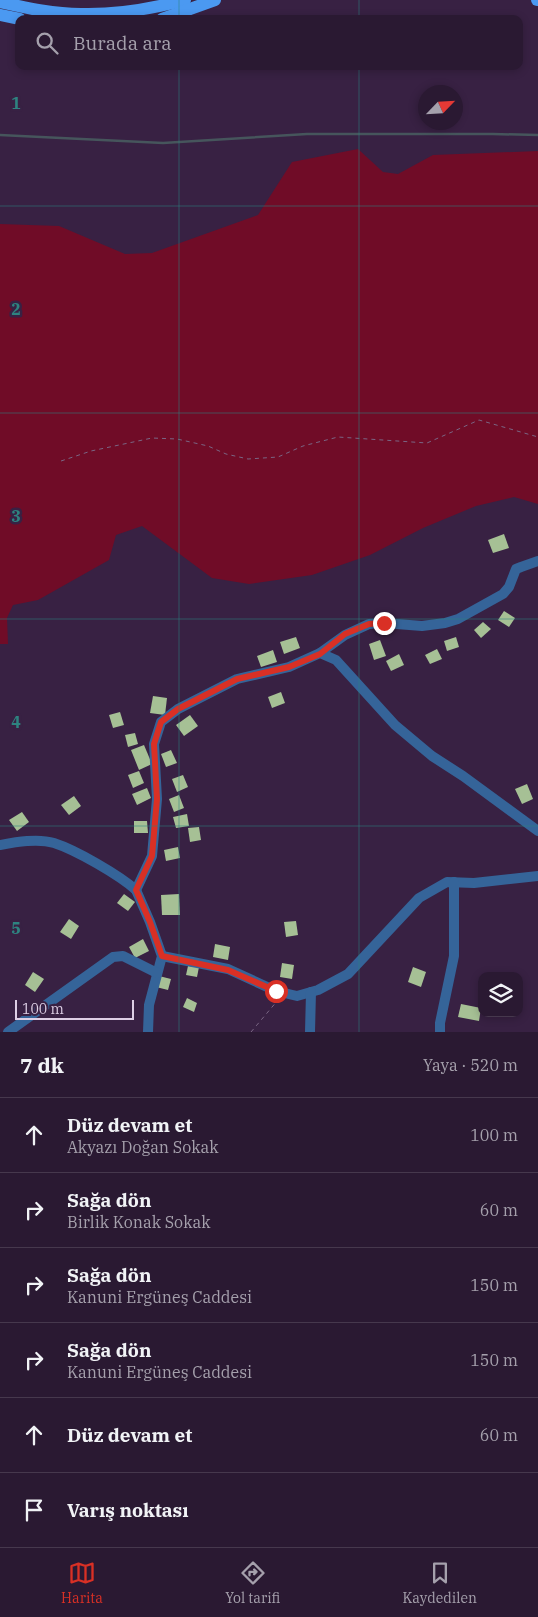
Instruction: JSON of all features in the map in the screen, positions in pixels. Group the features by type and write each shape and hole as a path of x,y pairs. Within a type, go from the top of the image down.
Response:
{"main road":[{"path":"0,2 48,12 81,14 155,8 185,0"},
{"path":"173,15 215,0"},
{"path":"0,15 15,18"}],"street":[{"path":"136,890 152,856 157,799 154,744 161,722 178,709 237,679 289,667 320,654 345,634 369,624 384,623 422,626 458,619 503,594 509,587 516,569 520,566 538,561"},
{"path":"320,654 336,660 395,725 432,756 463,776 538,831"},
{"path":"0,845 23,841 54,842 127,882 136,890 162,956 149,1005 148,1032"},
{"path":"162,956 228,970 296,996 318,990 348,974 419,898 447,882 474,883 538,876"},
{"path":"440,1032 440,1023 454,956 454,882"},
{"path":"8,1032 113,957 123,956 157,973"},
{"path":"310,1032 311,992"}],"path":[{"path":"61,461 91,451 152,438 177,439 208,446 226,454 248,460 278,457 303,446 338,437 427,443 479,420 538,437"},
{"path":"251,1032 284,993"}],"shaded area":[{"path":"358,149 383,172 398,174 433,155 538,151 538,504 514,497 476,506 423,528 370,555 312,575 249,584 212,578 142,526 116,535 109,560 38,600 13,605 7,618 8,644 0,644 0,224 59,226 125,254 152,253 258,215 292,162"}],"building":[{"path":"504,534 509,548 493,553 488,540"},
{"path":"504,611 515,618 509,627 498,620"},
{"path":"483,622 491,629 481,638 474,630"},
{"path":"296,637 300,648 284,654 280,642"},
{"path":"456,637 459,647 447,651 444,641"},
{"path":"380,640 386,656 374,660 369,644"},
{"path":"437,649 442,659 430,664 425,655"},
{"path":"273,650 277,662 261,667 257,656"},
{"path":"399,654 404,665 391,671 386,661"},
{"path":"281,692 285,703 272,708 268,697"},
{"path":"153,696 167,698 165,715 150,713"},
{"path":"120,712 124,725 113,728 109,715"},
{"path":"190,715 198,726 184,736 176,725"},
{"path":"135,733 138,744 128,747 125,735"},
{"path":"144,745 152,764 139,770 131,750"},
{"path":"171,750 177,763 166,767 161,754"},
{"path":"139,771 144,783 133,788 128,775"},
{"path":"183,775 188,787 177,792 172,779"},
{"path":"527,784 533,799 522,804 515,789"},
{"path":"147,788 151,798 137,805 132,794"},
{"path":"179,795 184,808 174,812 169,799"},
{"path":"74,796 81,806 69,815 61,805"},
{"path":"22,812 29,822 17,831 9,820"},
{"path":"187,814 189,826 176,828 173,817"},
{"path":"134,821 147,821 148,833 134,833"},
{"path":"199,827 201,840 190,842 188,828"},
{"path":"178,847 180,858 166,861 164,850"},
{"path":"124,894 135,902 128,911 117,903"},
{"path":"179,894 180,915 162,915 161,895"},
{"path":"69,919 79,926 71,939 60,932"},
{"path":"296,921 298,935 286,937 284,922"},
{"path":"143,939 149,951 135,958 129,947"},
{"path":"215,944 230,947 228,960 213,957"},
{"path":"282,963 294,965 292,979 280,977"},
{"path":"188,966 199,967 197,977 186,975"},
{"path":"413,967 426,972 421,987 408,982"},
{"path":"33,972 44,979 35,992 25,985"},
{"path":"159,976 171,979 168,990 156,987"},
{"path":"187,998 197,1003 194,1012 183,1007"},
{"path":"461,1004 478,1007 479,1021 458,1017"}],"waterway":[{"path":"0,135 163,143 307,134 538,135"}],"route":[{"path":"276,991 228,970 162,956 136,890 152,856 157,799 154,744 161,722 178,709 237,679 289,667 320,654 345,634 369,624 384,623"}]}
